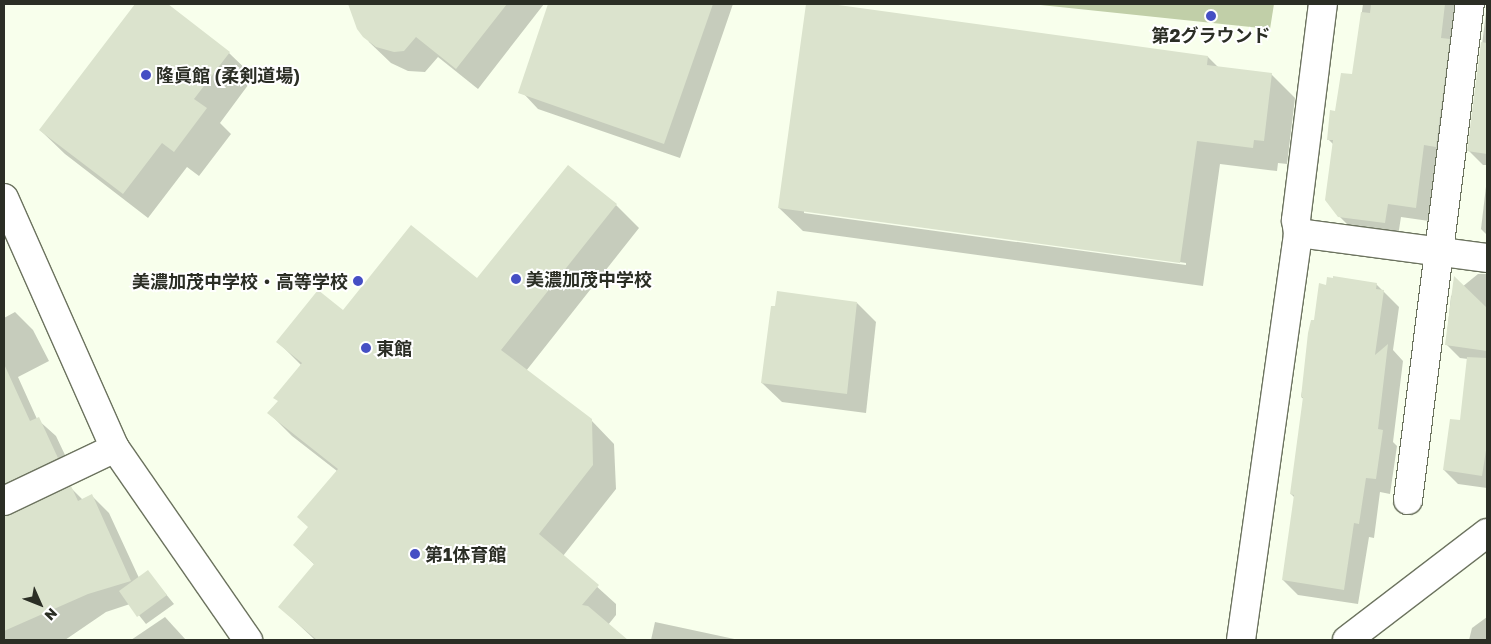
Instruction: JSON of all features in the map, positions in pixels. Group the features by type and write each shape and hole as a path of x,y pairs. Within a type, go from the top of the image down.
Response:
{"street":[{"path":"1241,640 1298,233 1296,220 1323,4"},
{"path":"1408,500 1470,4"},
{"path":"4,198 115,448 248,640"},
{"path":"1298,233 1487,258"},
{"path":"4,501 115,448"},
{"path":"1347,640 1487,533"}],"green space":[{"name":"第2グラウンド","path":"1031,4 1274,4 1270,29"}],"building":[{"name":"隆眞館 (柔剣道場)","path":"135,4 168,4 230,52 194,99 207,108 174,152 162,143 123,194 39,130"},
{"path":"348,4 507,4 456,69 416,37 404,51 394,52 376,47 363,37 357,29"},
{"path":"548,4 713,4 664,144 518,93"},
{"path":"806,4 831,4 1208,56 1207,65 1272,73 1264,141 1254,140 1253,148 1197,141 1180,263 778,208"},
{"path":"1371,4 1445,4 1441,38 1450,39 1436,147 1424,145 1416,208 1388,204 1385,223 1338,217 1325,200 1333,140 1327,140 1330,110 1335,111 1341,73 1352,74 1361,12 1370,13"},
{"path":"1481,42 1487,43 1487,154 1467,151"},
{"path":"568,165 617,204 501,350 592,419 593,465 539,534 599,585 582,605 588,606 628,640 317,640 278,607 314,564 293,545 308,527 297,517 338,469 267,413 278,401 273,398 302,363 276,342 318,290 343,310 411,225 477,278"},
{"path":"1333,276 1377,283 1376,289 1384,290 1375,355 1388,344 1378,429 1383,430 1376,479 1366,478 1359,524 1354,523 1344,590 1282,580 1294,495 1290,494 1303,397 1301,397 1308,333 1311,320 1314,320 1319,283 1326,285 1327,277 1333,278"},
{"path":"1454,276 1487,308 1487,351 1445,345"},
{"path":"777,291 857,302 847,394 761,383 771,306 775,306"},
{"path":"1467,357 1487,358 1487,444 1482,476 1443,470 1450,419 1460,420"},
{"path":"4,364 30,421 39,417 58,458 4,484"},
{"path":"71,486 78,501 92,494 131,581 88,594 4,631 4,516"},
{"path":"148,570 167,595 137,617 119,591"}],"place":[{"name":"第2グラウンド","path":"1211,16"},
{"name":"隆眞館 (柔剣道場)","path":"146,75"},
{"name":"美濃加茂中学校","path":"516,279"},
{"name":"美濃加茂中学校・高等学校","path":"358,281"},
{"name":"東館","path":"366,348"},
{"name":"第1体育館","path":"415,554"}]}
